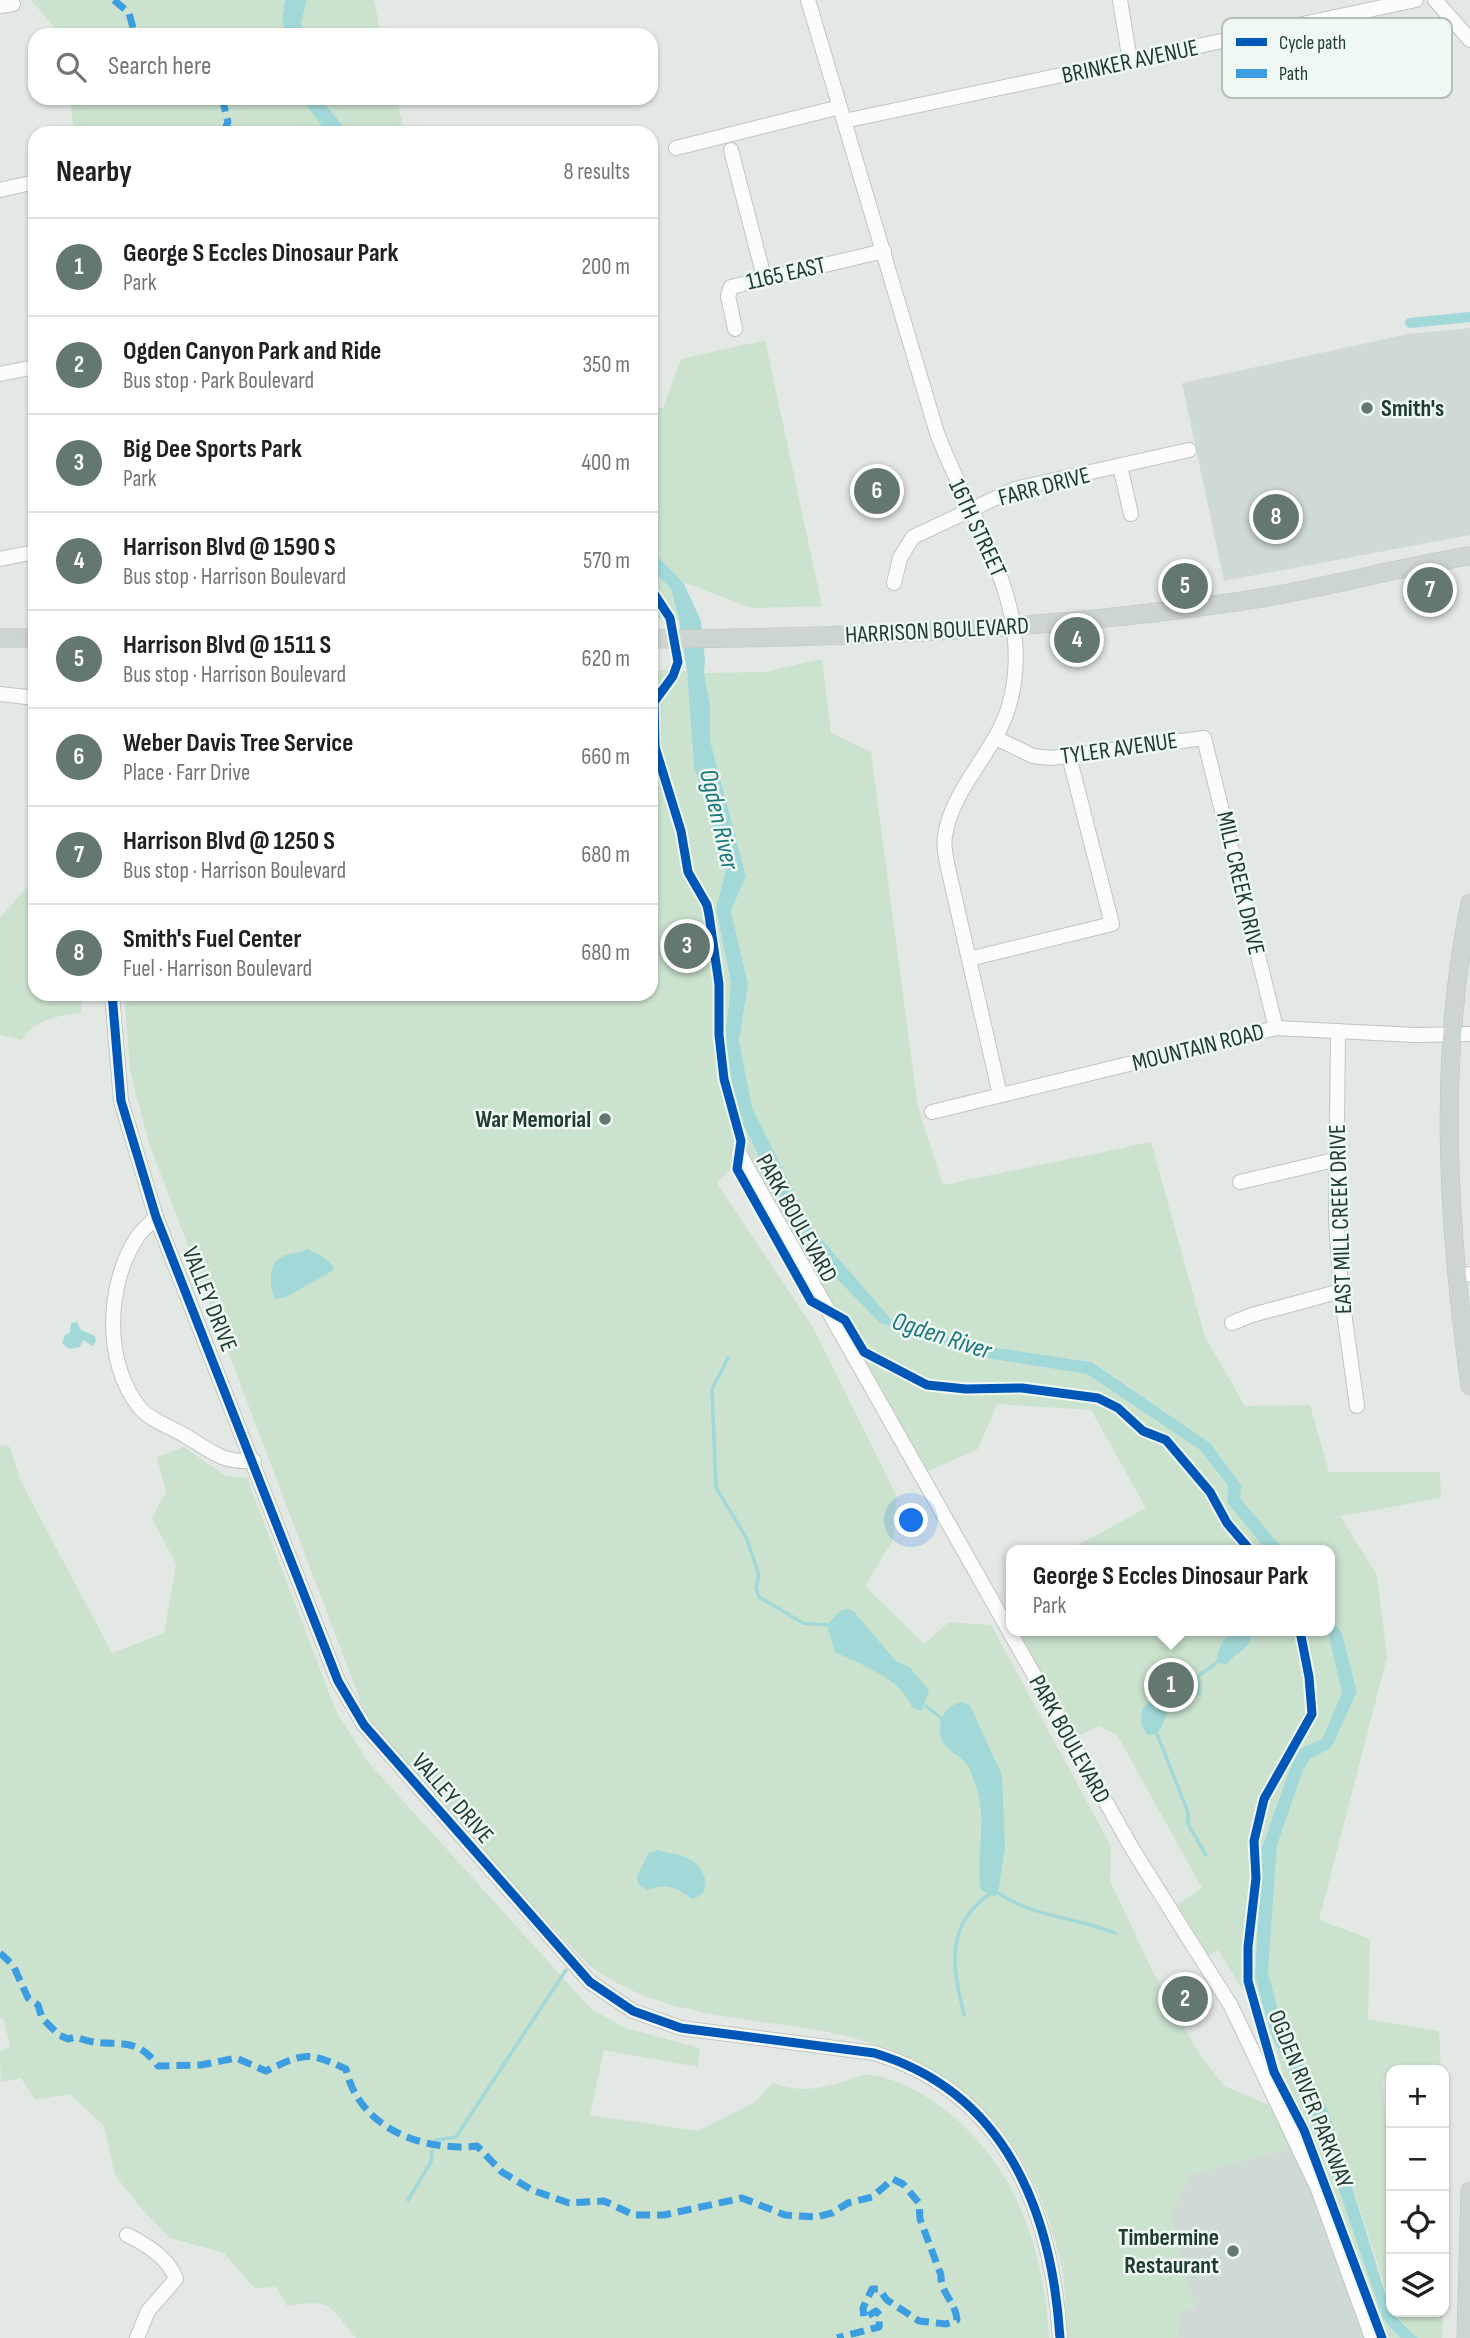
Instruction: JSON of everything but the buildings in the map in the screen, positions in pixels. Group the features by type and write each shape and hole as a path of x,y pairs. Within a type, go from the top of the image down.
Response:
{"main road":[{"name":"HARRISON BOULEVARD","path":"658,639 897,635 1013,626 1245,601 1469,556"},
{"path":"0,638 28,638"},
{"path":"1470,903 1449,1162 1463,1276 1470,1386"},
{"path":"1466,2338 1470,2191"}],"street":[{"name":"16TH STREET","path":"808,0 937,433 998,567 1013,626 1014,684 1010,704 996,738 951,814 944,838 948,868 1000,1095"},
{"path":"1120,0 1130,61"},
{"path":"1342,0 1348,16"},
{"name":"BRINKER AVENUE","path":"1338,18 1416,0"},
{"path":"1435,0 1451,18"},
{"path":"1452,19 1470,40"},
{"name":"BRINKER AVENUE","path":"676,148 1222,42"},
{"path":"731,149 764,277"},
{"path":"0,190 28,184"},
{"name":"1165 EAST","path":"735,329 728,291 739,283 884,251"},
{"path":"0,374 28,368"},
{"name":"FARR DRIVE","path":"894,583 900,558 913,537 1015,489 1189,450"},
{"path":"1120,466 1131,514"},
{"path":"0,559 28,553"},
{"path":"0,694 28,697"},
{"name":"TYLER AVENUE","path":"996,738 1033,756 1069,756 1204,738"},
{"name":"MILL CREEK DRIVE","path":"1204,738 1276,1028"},
{"path":"969,959 1112,924 1069,756"},
{"name":"VALLEY DRIVE","path":"113,1001 121,1101 156,1217 254,1461 338,1681 364,1725 590,1982 633,2011 681,2028 874,2053 900,2061 962,2100 994,2131 1021,2171 1051,2265 1060,2338"},
{"name":"MOUNTAIN ROAD","path":"932,1112 1276,1028 1461,1034"},
{"name":"EAST MILL CREEK DRIVE","path":"1338,1031 1334,1160 1341,1291 1357,1406"},
{"name":"PARK BOULEVARD","path":"739,1153 1006,1625"},
{"path":"1240,1182 1334,1160"},
{"path":"156,1217 138,1236 116,1287 112,1310 113,1335 125,1385 142,1410 219,1456 230,1462 254,1461"},
{"path":"1232,1323 1341,1291"},
{"name":"PARK BOULEVARD","path":"1012,1636 1133,1850 1231,2006 1318,2189 1372,2338"},
{"path":"127,2235 142,2242 172,2267 176,2279 148,2311 136,2338"}],"shaded area":[{"path":"1470,328 1470,535 1224,581 1182,383 1408,334"},
{"path":"1293,2147 1340,2261 1365,2338 1176,2338 1180,2311 1194,2308 1170,2218 1189,2175"}],"green space":[{"path":"31,0 285,0 282,19 284,28 55,28"},
{"path":"307,0 374,0 380,28 302,28"},
{"path":"70,105 306,105 322,126 74,126"},
{"path":"326,105 398,105 403,126 343,126"},
{"path":"765,340 822,606 752,608 683,582 658,557 658,408 663,408 681,359"},
{"path":"658,576 671,589 679,620 658,618"},
{"path":"822,659 831,733 871,752 918,1108 943,1185 1151,1142 1205,1337 1245,1406 1310,1405 1329,1472 1440,1472 1441,1498 1340,1516 1377,1575 1387,1657 1319,1920 1370,1939 1368,2019 1439,2031 1441,2065 1386,2065 1386,2079 1382,2079 1386,2118 1386,2290 1329,2112 1283,2029 1268,1972 1277,1847 1303,1770 1310,1759 1331,1748 1357,1692 1342,1634 1335,1623 1335,1545 1280,1545 1240,1498 1210,1443 1093,1362 971,1344 891,1319 812,1228 752,1107 739,1041 748,984 731,911 746,876 710,740 710,705 704,673 764,672"},
{"path":"658,670 687,671 694,767 726,869 716,909 731,983 725,1037 736,1110 801,1242 880,1323 992,1359 1087,1374 1200,1450 1228,1487 1227,1502 1262,1545 1078,1545 1146,1508 1091,1410 997,1404 978,1449 926,1472 743,1156 717,1183 814,1329 897,1497 893,1540 865,1586 924,1644 949,1622 991,1625 1111,1846 1110,1881 1154,1974 1198,2052 1224,2086 1269,2105 1293,2147 1189,2175 1170,2218 1195,2307 1180,2312 1176,2338 1067,2338 1061,2264 1046,2213 1027,2168 1002,2131 973,2099 938,2073 898,2053 852,2038 690,2010 637,1993 612,1980 589,1965 420,1784 367,1718 149,1143 130,1070 125,1001 658,1001"},
{"path":"28,886 28,1001 82,1001 81,1013 55,1017 40,1023 22,1040 0,1035 0,918"},
{"path":"0,1445 10,1447 20,1480 112,1653 164,1633 176,1564 152,1518 166,1492 157,1457 184,1447 226,1476 247,1478 336,1711 369,1763 591,2009 625,2028 700,2048 698,2067 604,2050 590,2115 698,2131 754,2103 773,2083 810,2089 864,2075 884,2078 910,2088 934,2102 961,2124 985,2149 1004,2176 1031,2237 1040,2270 1049,2338 356,2338 328,2307 313,2303 287,2306 276,2287 254,2288 224,2253 170,2238 141,2208 115,2175 104,2126 70,2094 35,2100 21,2078 1,2082 0,2051 10,2047 4,2020 0,2018"},
{"path":"1015,1636 1331,1636 1342,1693 1322,1739 1300,1749 1262,1846 1255,1977 1272,2037 1218,1950 1209,1956 1177,1905 1202,1888 1117,1735 1099,1726 1073,1738"},
{"path":"1272,2037 1314,2117 1383,2319 1400,2338 1385,2338 1300,2130"},
{"path":"1398,2317 1443,2317 1442,2338 1418,2338"}],"water":[{"path":"285,0 307,0 302,28 284,28 282,19"},
{"path":"306,105 326,105 343,126 322,126"},
{"name":"Ogden River","path":"658,557 683,582 701,621 704,673 710,705 710,740 746,876 731,911 748,984 739,1041 752,1107 812,1228 891,1319 971,1344 1092,1362 1210,1443 1241,1485 1240,1498 1280,1545 1262,1545 1227,1502 1228,1486 1200,1450 1087,1374 992,1359 880,1323 801,1242 736,1110 725,1037 731,983 716,909 726,869 694,767 687,671 671,589 658,576"},
{"path":"307,1249 322,1256 334,1267 332,1271 286,1297 275,1299 271,1274 275,1262 286,1255"},
{"path":"77,1322 81,1330 95,1336 93,1346 83,1340 80,1347 69,1349 62,1343 65,1335 70,1332 71,1323"},
{"path":"841,1610 854,1612 896,1661 910,1668 929,1690 922,1711 912,1707 889,1680 835,1652 827,1625"},
{"path":"1335,1623 1342,1634 1357,1692 1331,1748 1310,1759 1303,1770 1277,1846 1268,1972 1283,2029 1329,2112 1386,2296 1386,2317 1396,2317 1418,2338 1400,2338 1383,2319 1314,2117 1272,2037 1255,1977 1262,1847 1300,1749 1322,1739 1342,1693 1329,1636 1335,1636"},
{"path":"1228,1636 1251,1636 1246,1647 1227,1664 1216,1663"},
{"path":"1200,1675 1201,1693 1196,1698 1188,1698 1180,1692 1172,1701 1157,1734 1147,1735 1141,1723 1142,1709 1166,1687 1173,1687"},
{"path":"962,1702 970,1706 1002,1775 1005,1848 998,1893 994,1897 981,1890 981,1812 976,1786 968,1766 944,1744 940,1733 945,1713"},
{"path":"657,1850 683,1856 701,1869 705,1887 699,1896 692,1899 672,1887 661,1886 648,1890 638,1884 637,1877 648,1854"}],"waterway":[{"path":"1410,323 1470,317"},
{"path":"728,1358 712,1389 716,1488 746,1537 759,1575 756,1587 759,1597 803,1623 827,1625"},
{"path":"1200,1675 1216,1663"},
{"path":"926,1706 941,1718"},
{"path":"1157,1734 1188,1812 1188,1824 1206,1855"},
{"path":"998,1893 1040,1912 1115,1933"},
{"path":"964,2015 957,1981 955,1950 964,1921 988,1895"},
{"path":"436,2140 456,2137 566,1970"},
{"path":"408,2200 431,2162 432,2151"}],"marked path":[{"path":"114,0 129,13 133,28"},
{"path":"224,105 228,122 226,126"},
{"path":"0,1953 13,1965 28,1998 38,2005 42,2018 59,2035 68,2039 76,2037 100,2043 130,2045 139,2048 158,2066 201,2065 236,2058 266,2071 306,2056 323,2059 346,2069 353,2089 364,2107 396,2132 435,2145 477,2146 502,2172 532,2190 569,2203 604,2201 634,2215 664,2215 742,2198 785,2215 816,2217 832,2213 848,2203 872,2197 893,2179 903,2184 919,2203 920,2219 957,2320 946,2324 919,2321 887,2300 879,2289 872,2289 863,2308 864,2318 876,2311 880,2315 879,2327 837,2338"}],"cycle path":[{"path":"658,600 670,618 678,662 673,676 658,697"},
{"path":"658,757 681,831 688,872 707,905 709,915 719,984 719,1035 724,1079 741,1141 737,1169 811,1301 845,1320 864,1352 927,1385 966,1389 1022,1388 1098,1398 1118,1408 1143,1431 1166,1440 1210,1492 1227,1523 1246,1545"},
{"path":"113,1001 121,1101 156,1217 338,1681 364,1725 590,1982 633,2011 681,2028 874,2053 920,2071 958,2096 989,2127 1014,2163 1032,2203 1046,2246 1055,2291 1060,2338"},
{"name":"OGDEN RIVER PARKWAY","path":"1301,1636 1309,1677 1312,1714 1264,1799 1254,1841 1256,1878 1248,1947 1248,1981 1274,2072 1304,2130 1382,2338"}],"place":[{"name":"Smith's","path":"1367,408"},
{"name":"Weber Davis Tree Service","path":"877,491"},
{"name":"Smith's Fuel Center","path":"1276,517"},
{"name":"Harrison Blvd @ 1511 S","path":"1185,586"},
{"name":"Harrison Blvd @ 1250 S","path":"1430,590"},
{"name":"Harrison Blvd @ 1590 S","path":"1077,640"},
{"name":"Big Dee Sports Park","path":"687,946"},
{"name":"War Memorial","path":"605,1119"},
{"name":"George S Eccles Dinosaur Park","path":"1171,1685"},
{"name":"Ogden Canyon Park and Ride","path":"1185,1999"},
{"name":"Timbermine Restaurant","path":"1233,2251"}]}
